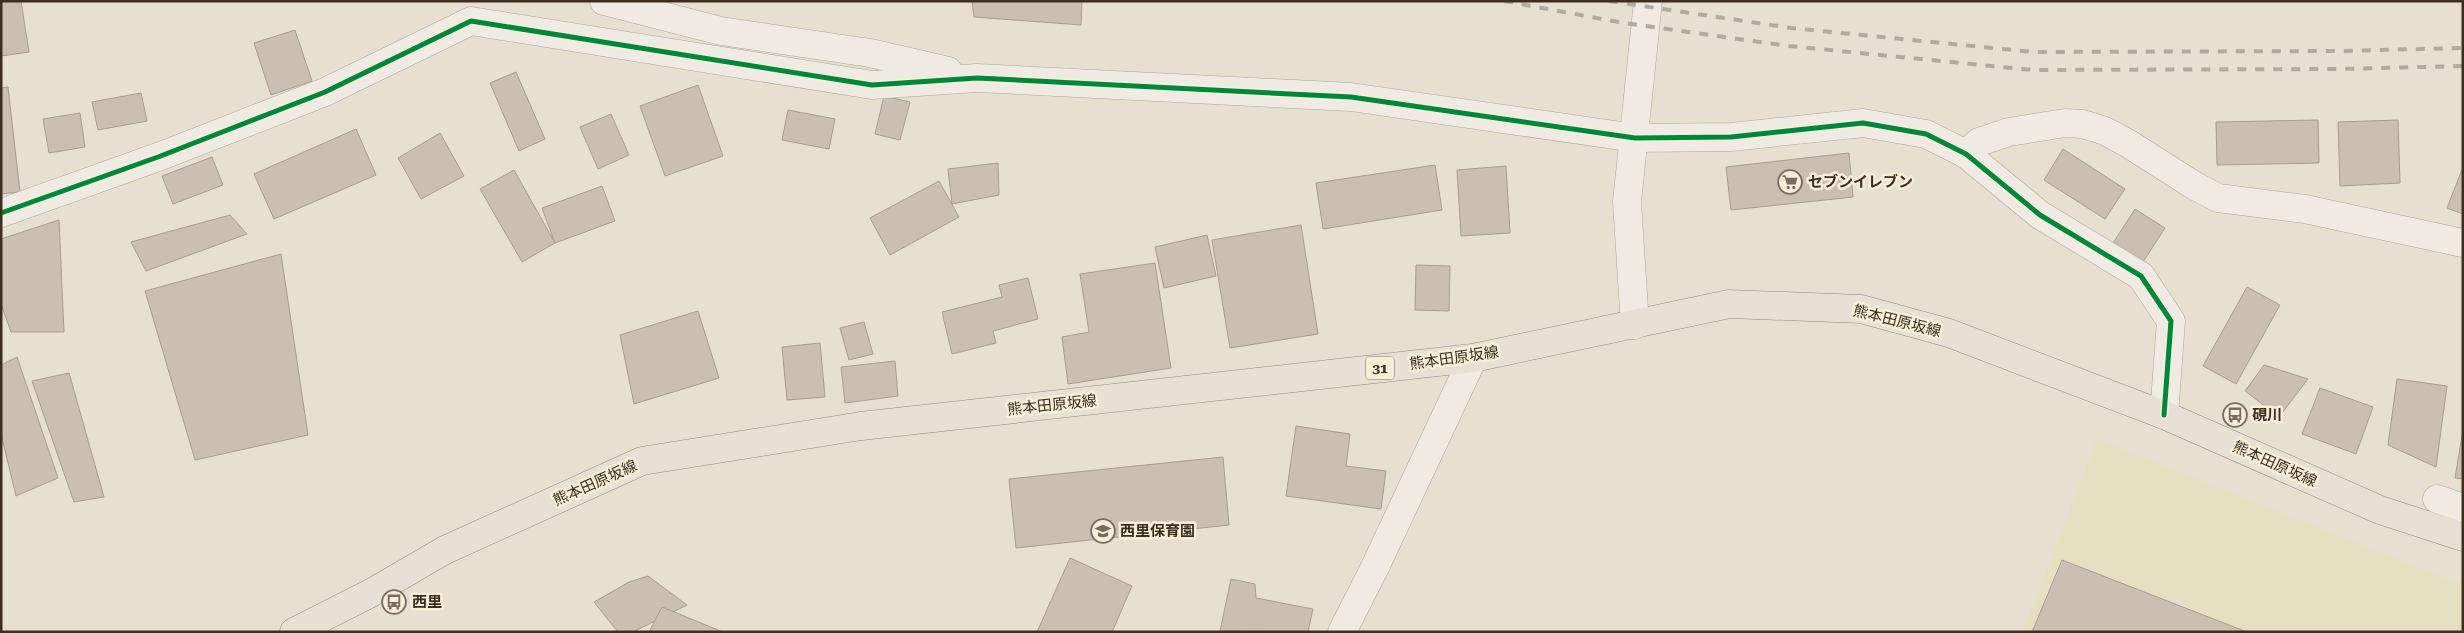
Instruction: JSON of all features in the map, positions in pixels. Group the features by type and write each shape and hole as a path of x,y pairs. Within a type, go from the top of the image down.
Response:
{"main road":[{"name":"熊本田原坂線","path":"294,632 370,593 446,550 642,461 861,426 1473,358 1729,304 1861,309 1949,333 2164,415 2380,510 2463,537"}],"street":[{"path":"604,1 721,31 870,53 977,78"},
{"path":"1636,324 1627,202 1648,1"},
{"path":"1,213 158,157 325,92 471,21 872,85 977,78 1351,97 1635,138 1731,138 1863,123 1926,134 1966,154 2040,215 2141,276 2171,321 2164,415"},
{"path":"1966,154 1978,142 2009,132 2066,123 2083,124 2129,144 2195,186 2218,198 2306,209 2463,243"},
{"path":"1342,632 1375,567 1473,358"}],"shaded area":[{"path":"2097,439 2450,580 2463,583 2463,632 2023,632"}],"building":[{"path":"1,1 21,1 29,52 1,56"},
{"path":"972,1 1082,1 1081,25 974,17"},
{"path":"295,30 312,81 271,95 254,43"},
{"path":"516,72 545,139 519,151 490,83"},
{"path":"698,85 723,156 665,176 640,106"},
{"path":"8,87 20,192 1,194 1,88"},
{"path":"141,93 147,121 98,130 92,102"},
{"path":"884,96 910,102 900,140 875,134"},
{"path":"788,110 835,119 829,149 782,140"},
{"path":"80,113 85,147 49,153 43,119"},
{"path":"611,114 629,155 598,169 580,127"},
{"path":"2318,120 2319,163 2217,165 2216,122"},
{"path":"2398,120 2400,183 2340,186 2338,122"},
{"path":"356,129 376,175 274,219 254,174"},
{"path":"440,133 464,176 421,199 398,158"},
{"path":"2063,149 2125,189 2105,219 2044,180"},
{"name":"セブンイレブン","path":"1849,153 1853,197 1731,210 1726,167"},
{"path":"212,157 223,185 173,204 162,176"},
{"path":"998,163 999,195 952,204 948,169"},
{"path":"1435,165 1442,210 1323,229 1316,183"},
{"path":"1506,166 1510,233 1461,236 1457,170"},
{"path":"2463,167 2463,214 2447,208"},
{"path":"514,170 555,243 522,262 480,189"},
{"path":"939,181 959,217 890,255 870,218"},
{"path":"602,186 615,221 555,243 542,208"},
{"path":"2135,209 2165,228 2143,262 2113,243"},
{"path":"230,215 247,234 146,271 131,242"},
{"path":"59,220 64,332 11,332 1,304 1,239"},
{"path":"1301,225 1318,334 1230,348 1212,240"},
{"path":"1207,235 1216,276 1164,288 1155,247"},
{"path":"281,254 308,435 195,460 145,291"},
{"path":"1155,263 1171,368 1068,384 1062,337 1089,332 1080,274"},
{"path":"1416,265 1450,266 1449,311 1415,310"},
{"path":"1028,278 1038,319 993,331 996,343 952,354 942,312 1002,297 999,285"},
{"path":"2247,287 2280,305 2236,384 2203,366"},
{"path":"698,311 719,378 634,404 620,335"},
{"path":"864,322 873,354 849,360 840,328"},
{"path":"820,343 825,397 787,400 782,347"},
{"path":"17,357 58,478 16,496 1,434 1,365"},
{"path":"895,361 898,396 845,403 841,367"},
{"path":"2264,365 2308,379 2279,417 2245,391"},
{"path":"69,373 104,497 74,502 32,381"},
{"path":"2397,379 2447,386 2436,467 2388,445"},
{"path":"2320,388 2373,407 2356,454 2302,434"},
{"path":"1296,426 1350,434 1346,466 1386,471 1381,509 1286,496"},
{"path":"2463,430 2463,479 2455,478"},
{"path":"1223,457 1229,525 1016,548 1009,479"},
{"path":"1070,558 1132,586 1112,632 1037,632"},
{"path":"2062,560 2247,632 2032,632"},
{"path":"648,576 687,605 633,632 618,632 594,602 629,582"},
{"path":"1231,579 1255,584 1256,598 1313,609 1308,632 1220,631"},
{"path":"662,607 723,632 649,632"}],"railway":[{"path":"1504,1 1624,23 1789,46 2032,70 2340,69 2463,66"},
{"path":"1609,1 1791,28 2033,52 2339,51 2463,48"}],"cycle path":[{"path":"1,213 158,157 325,92 471,21 872,85 977,78 1351,97 1635,138 1731,137 1863,123 1926,134 1966,154 2040,215 2141,276 2171,321 2164,415"}],"place":[{"name":"セブンイレブン","path":"1790,182"},
{"name":"硯川","path":"2235,415"},
{"name":"西里保育園","path":"1103,531"},
{"name":"西里","path":"394,602"}]}
